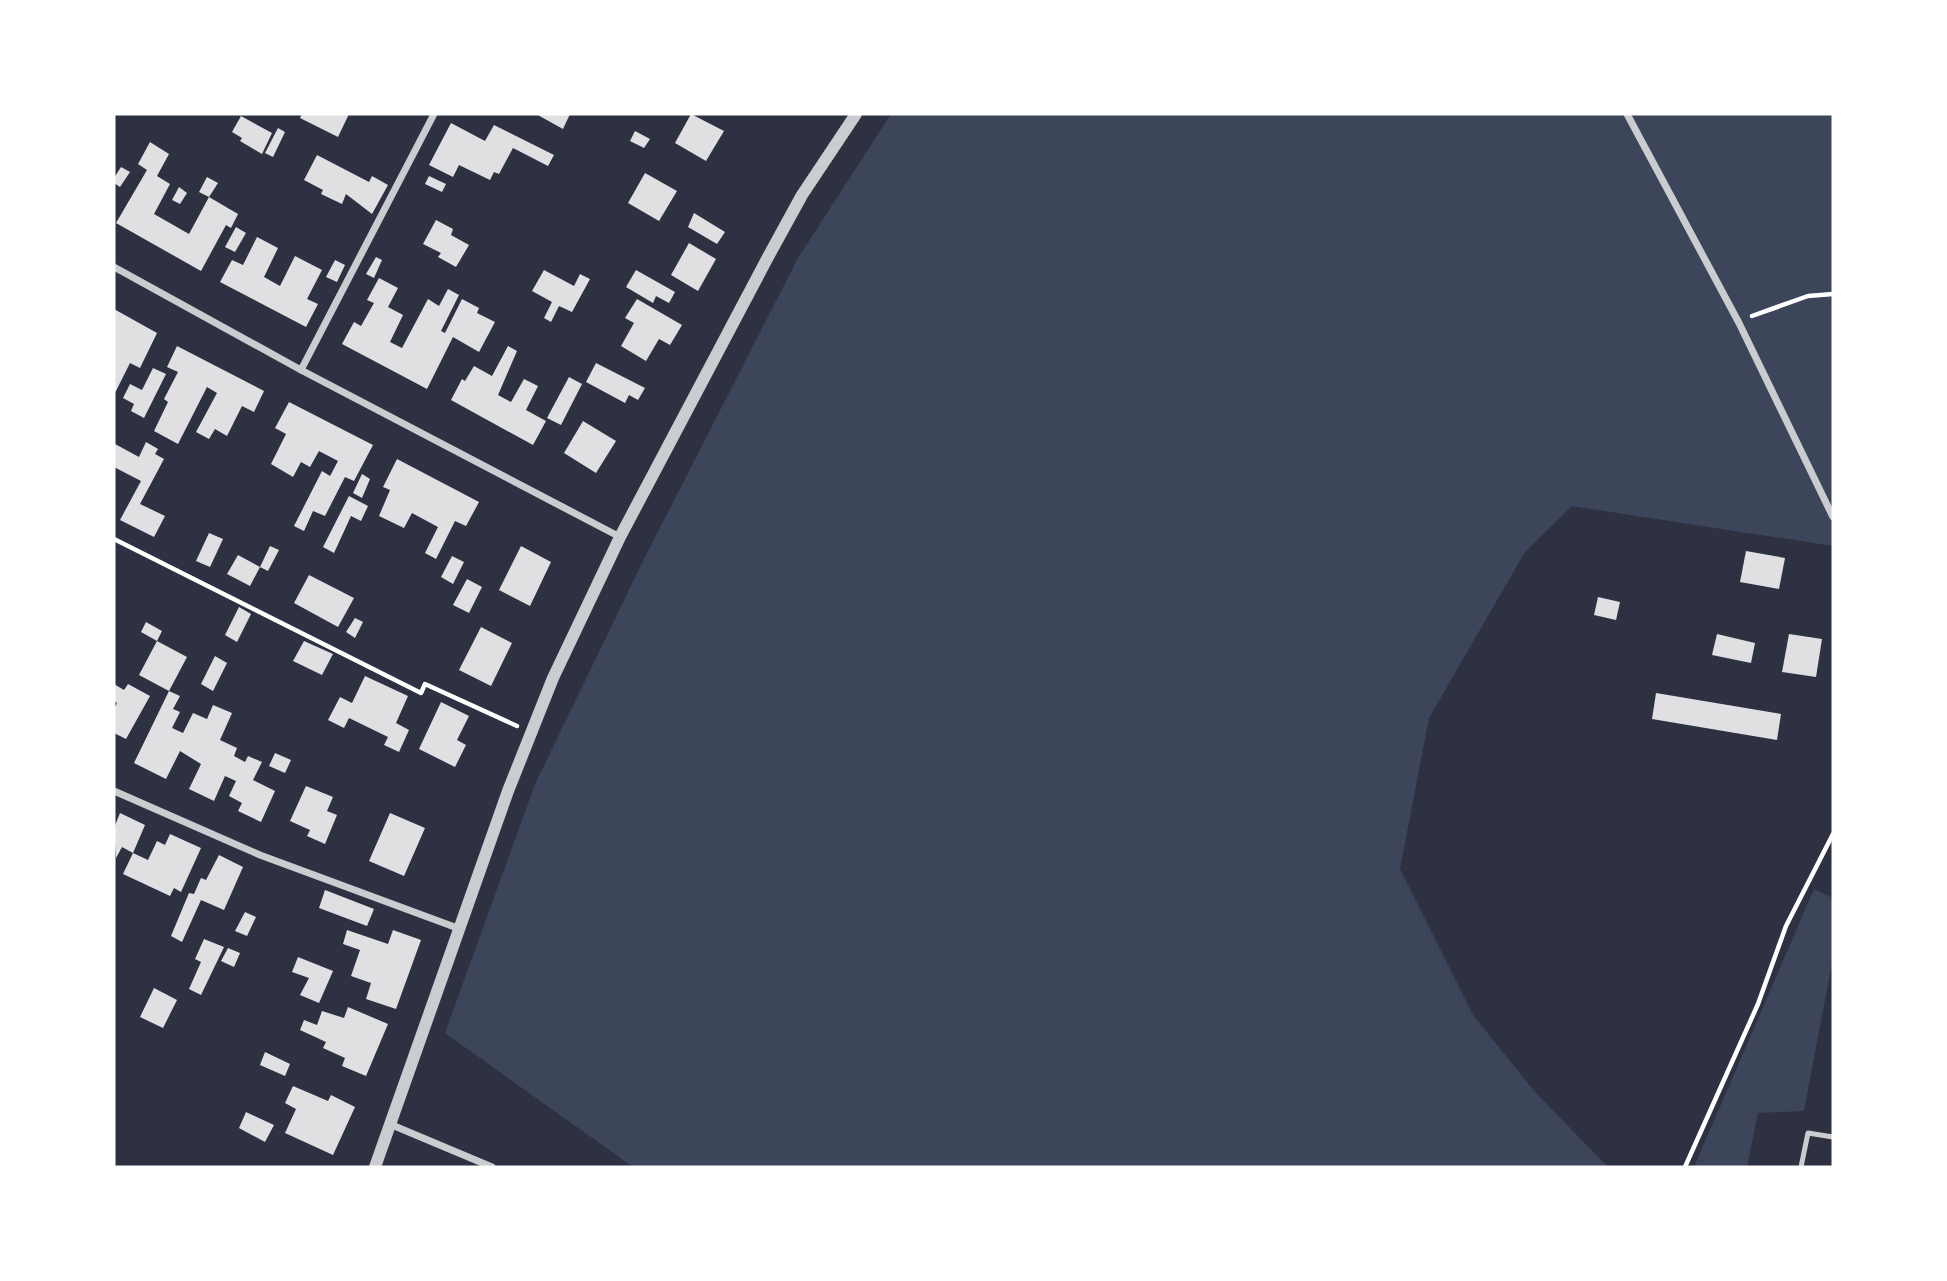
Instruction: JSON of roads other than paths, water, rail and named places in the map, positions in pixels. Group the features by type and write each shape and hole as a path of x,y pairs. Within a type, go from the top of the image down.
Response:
{"street":[{"path":"301,370 434,114"},
{"path":"375,1167 530,732 578,622 620,537 790,216 856,114"},
{"path":"1627,114 1739,323 1833,517"},
{"path":"114,267 301,370 620,537"},
{"path":"114,791 260,855 460,929"},
{"path":"392,1125 492,1167"}],"lane":[{"path":"1801,1167 1808,1133 1833,1137"}]}
